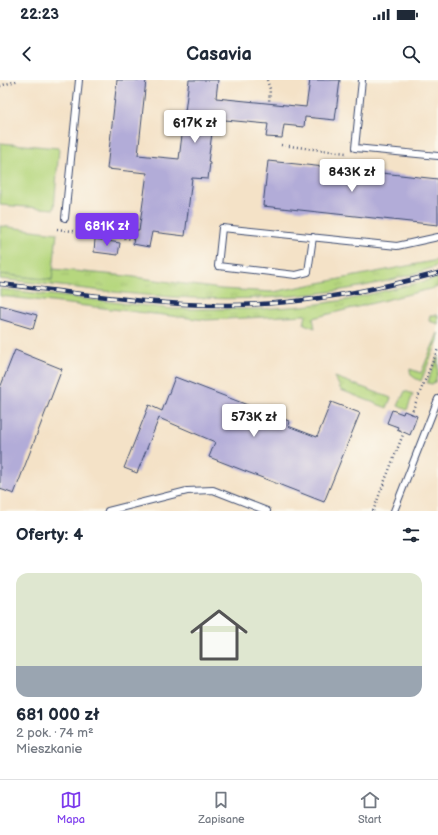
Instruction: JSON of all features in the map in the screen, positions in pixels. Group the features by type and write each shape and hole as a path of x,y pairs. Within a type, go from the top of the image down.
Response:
{"lane":[{"path":"66,218 79,80"},
{"path":"362,80 355,148 438,156"},
{"path":"313,238 308,272 296,275 218,266 222,228 397,246 438,237"},
{"path":"394,511 438,399"},
{"path":"108,511 187,491 213,490 266,511"}],"path":[{"path":"0,86 19,80"},
{"path":"267,80 270,89 269,103"},
{"path":"281,145 354,154 355,148"},
{"path":"57,229 134,239"},
{"path":"411,414 438,348"},
{"path":"373,511 404,432"}],"green space":[{"path":"0,143 59,148 54,209 0,205"},
{"path":"0,226 57,233 52,280 0,274"},
{"path":"438,260 438,266 379,283 318,293 257,298 226,299 172,297 0,279 0,274 52,280 53,269 127,276 221,289 273,292"},
{"path":"438,278 438,287 313,318 315,328 304,324 306,315 206,320 0,296 0,289 173,309 260,309 303,306 346,300"},
{"path":"430,315 438,315 438,324 429,321"},
{"path":"438,333 438,340 421,381 412,376 410,369 421,373"},
{"path":"438,356 438,372 435,382 432,384 427,383"},
{"path":"335,377 391,398 387,408 341,390"},
{"path":"405,391 413,394 407,410 398,406"}],"building":[{"path":"117,80 146,80 138,155 179,159 189,80 218,80 216,98 306,107 310,80 340,80 335,120 305,117 304,127 284,125 282,138 266,137 268,124 214,119 208,162 210,163 208,179 192,178 185,236 152,232 149,247 133,244 135,230 139,231 147,173 107,169"},
{"path":"268,161 438,179 438,225 263,206"},
{"path":"95,239 120,243 118,255 94,252"},
{"path":"0,305 37,315 33,329 0,319"},
{"path":"15,350 62,369 14,494 0,489 0,388"},
{"path":"175,377 289,421 288,426 317,437 331,402 360,413 324,502 209,457 215,442 159,418 137,473 124,468 149,405 162,411"},
{"path":"392,410 403,414 404,411 417,416 410,435 397,429 398,427 387,423"}],"railway":[{"path":"0,284 110,298 165,303 248,305 303,300 357,292 438,273"}]}
